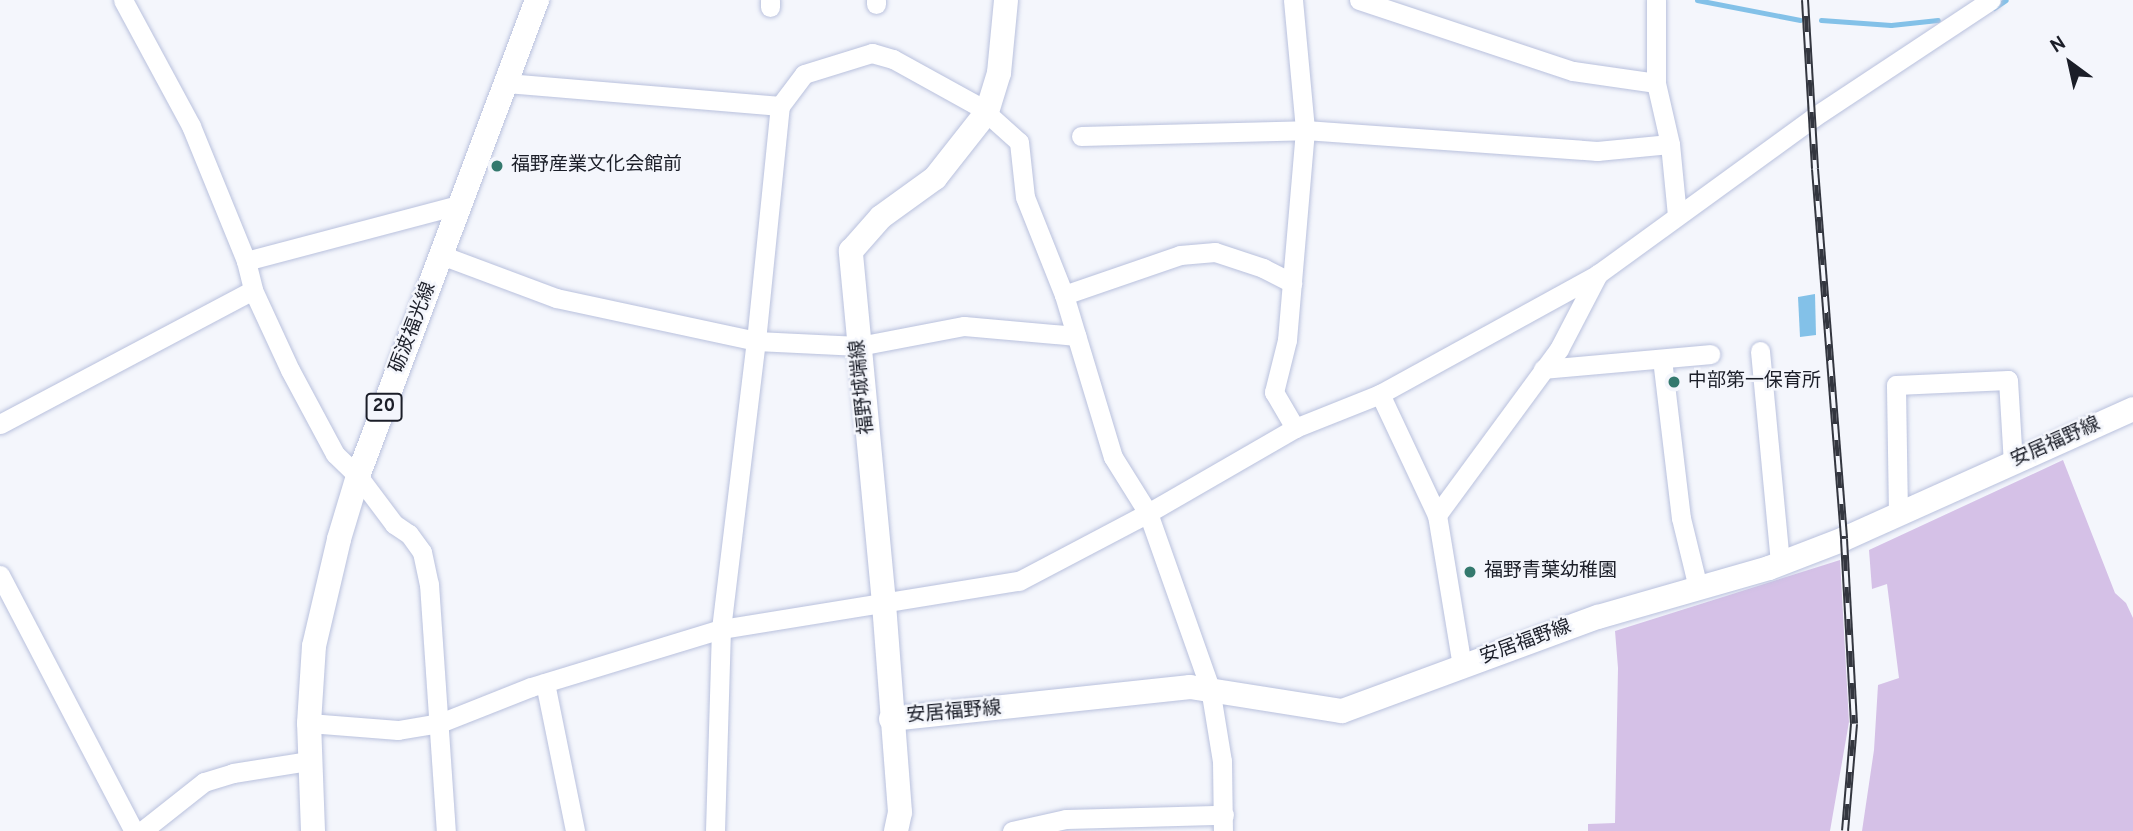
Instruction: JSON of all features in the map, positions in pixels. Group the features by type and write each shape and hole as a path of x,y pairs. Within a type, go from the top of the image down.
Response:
{"main road":[{"name":"砺波福光線","path":"313,831 309,723 314,646 338,538 358,476 537,0"},
{"name":"福野城端線","path":"896,831 900,812 884,603 851,251 881,217 935,178 987,112 999,73 1006,0"},
{"name":"安居福野線","path":"891,719 1190,687 1210,688 1342,712 1598,617 1780,563 1898,514 2133,409"}],"street":[{"path":"123,0 191,126 246,261 253,289 335,454 358,476 394,524 408,534 422,552 429,584 446,831"},
{"path":"1293,0 1305,131 1287,340 1274,392 1295,428"},
{"path":"1359,0 1573,71 1656,83"},
{"path":"1656,0 1656,83 1670,144 1677,216"},
{"path":"309,723 398,730 440,723 545,683 721,629 1019,581 1148,513 1295,428 1380,394 1598,274 1814,117 1990,0"},
{"path":"715,831 721,629 756,341 780,106 804,74 872,53 893,58 987,112 1019,142 1025,197 1064,295 1113,457 1148,513 1210,688 1222,761 1223,823 1066,819 1012,831"},
{"path":"507,83 780,106"},
{"path":"1081,136 1305,131 1597,151 1670,144"},
{"path":"246,261 461,204"},
{"path":"1064,295 1180,255 1215,252 1263,268 1292,283"},
{"path":"441,254 556,298 756,341 859,346 964,326 1077,336"},
{"path":"1437,515 1559,349 1598,274"},
{"path":"0,424 253,289"},
{"path":"1760,351 1780,563"},
{"path":"1544,369 1710,354"},
{"path":"1662,359 1681,519 1698,588"},
{"path":"1898,514 1896,385 2008,380 2013,463"},
{"path":"1380,394 1437,515 1462,666"},
{"path":"0,575 134,831"},
{"path":"545,683 575,831"},
{"path":"142,831 204,782 233,773 309,761"}],"shaded area":[{"path":"2063,460 2115,593 2126,603 2133,618 2133,831 1862,831 1874,750 1878,685 1899,678 1887,584 1872,589 1869,550"},
{"path":"1840,560 1849,722 1830,831 1588,831 1588,824 1615,823 1618,668 1615,631"}],"water":[{"path":"1815,294 1816,335 1800,337 1798,297"}],"waterway":[{"path":"1697,0 1800,20"},
{"path":"1994,8 2006,0"},
{"path":"1821,20 1891,25 1938,20"}],"railway":[{"path":"1805,0 1815,169 1844,539 1854,724 1845,831"}],"place":[{"name":"福野産業文化会館前","path":"497,166"},
{"name":"中部第一保育所","path":"1674,382"},
{"name":"福野青葉幼稚園","path":"1470,572"}]}
